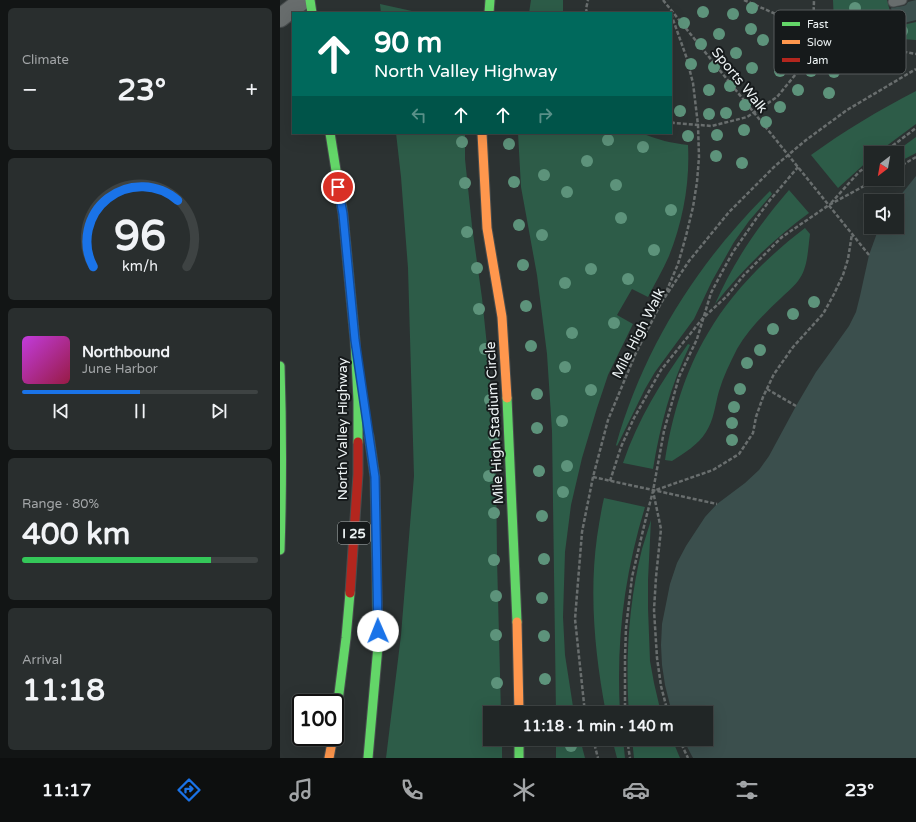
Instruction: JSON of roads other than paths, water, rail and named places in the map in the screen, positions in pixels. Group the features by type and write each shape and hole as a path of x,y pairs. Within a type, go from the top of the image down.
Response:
{"main road":[{"path":"310,0 312,12"},
{"path":"489,12 490,0"},
{"name":"North Valley Highway","path":"330,134 343,214 355,340 358,400 358,474 353,554 346,638 339,694"},
{"name":"Mile High Stadium Circle","path":"482,134 487,228 502,317 508,415 519,706"},
{"path":"355,340 375,477 378,646 368,758"},
{"path":"280,366 282,417 280,550"},
{"path":"280,434 282,417"},
{"path":"329,758 331,746"},
{"path":"519,746 519,758"}],"street":[{"path":"280,18 303,0"}],"lane":[{"path":"893,2 902,0"}]}
